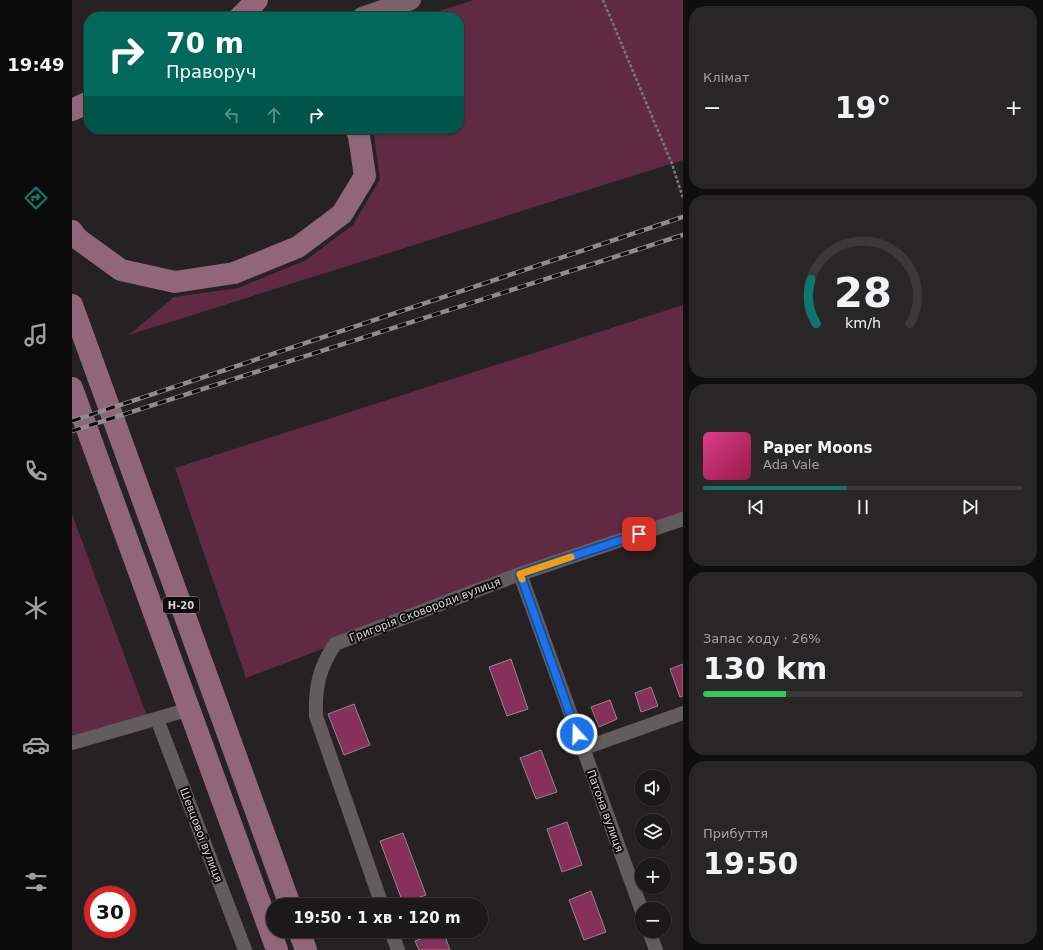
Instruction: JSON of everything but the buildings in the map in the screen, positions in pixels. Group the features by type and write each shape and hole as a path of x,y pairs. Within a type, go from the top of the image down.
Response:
{"main road":[{"path":"245,12 257,0"},
{"path":"376,12 411,0"},
{"path":"72,110 84,106"},
{"path":"72,230 78,239 121,270 175,282 234,273 298,247 342,214 364,176 358,134"},
{"name":"Н-20","path":"72,305 287,898"},
{"name":"Н-20","path":"72,388 278,950"},
{"path":"72,412 96,452"},
{"path":"302,938 306,950"}],"street":[{"name":"Григорія Сковороди вулиця","path":"380,898 316,716 315,695 320,674 325,659 335,644 520,574 683,519"},
{"name":"Патона вулиця","path":"520,574 638,902"},
{"path":"72,743 190,708"},
{"path":"582,749 683,712"},
{"name":"Шевцової вулиця","path":"156,719 245,950"},
{"path":"394,938 398,950"},
{"path":"652,938 656,950"}],"path":[{"path":"603,0 672,164 683,198"}],"shaded area":[{"path":"473,0 683,0 683,160 129,335 174,297 238,288 306,260 353,225 380,179 374,134 464,134 464,12 436,12"},
{"path":"683,305 683,519 520,574 246,678 175,468"},
{"path":"72,514 149,722 72,743"}],"railway":[{"path":"72,421 683,217"},
{"path":"72,431 683,235"}],"slow traffic":[{"path":"522,579 520,574 571,557"}],"route":[{"path":"577,734 520,574 639,534"}]}
